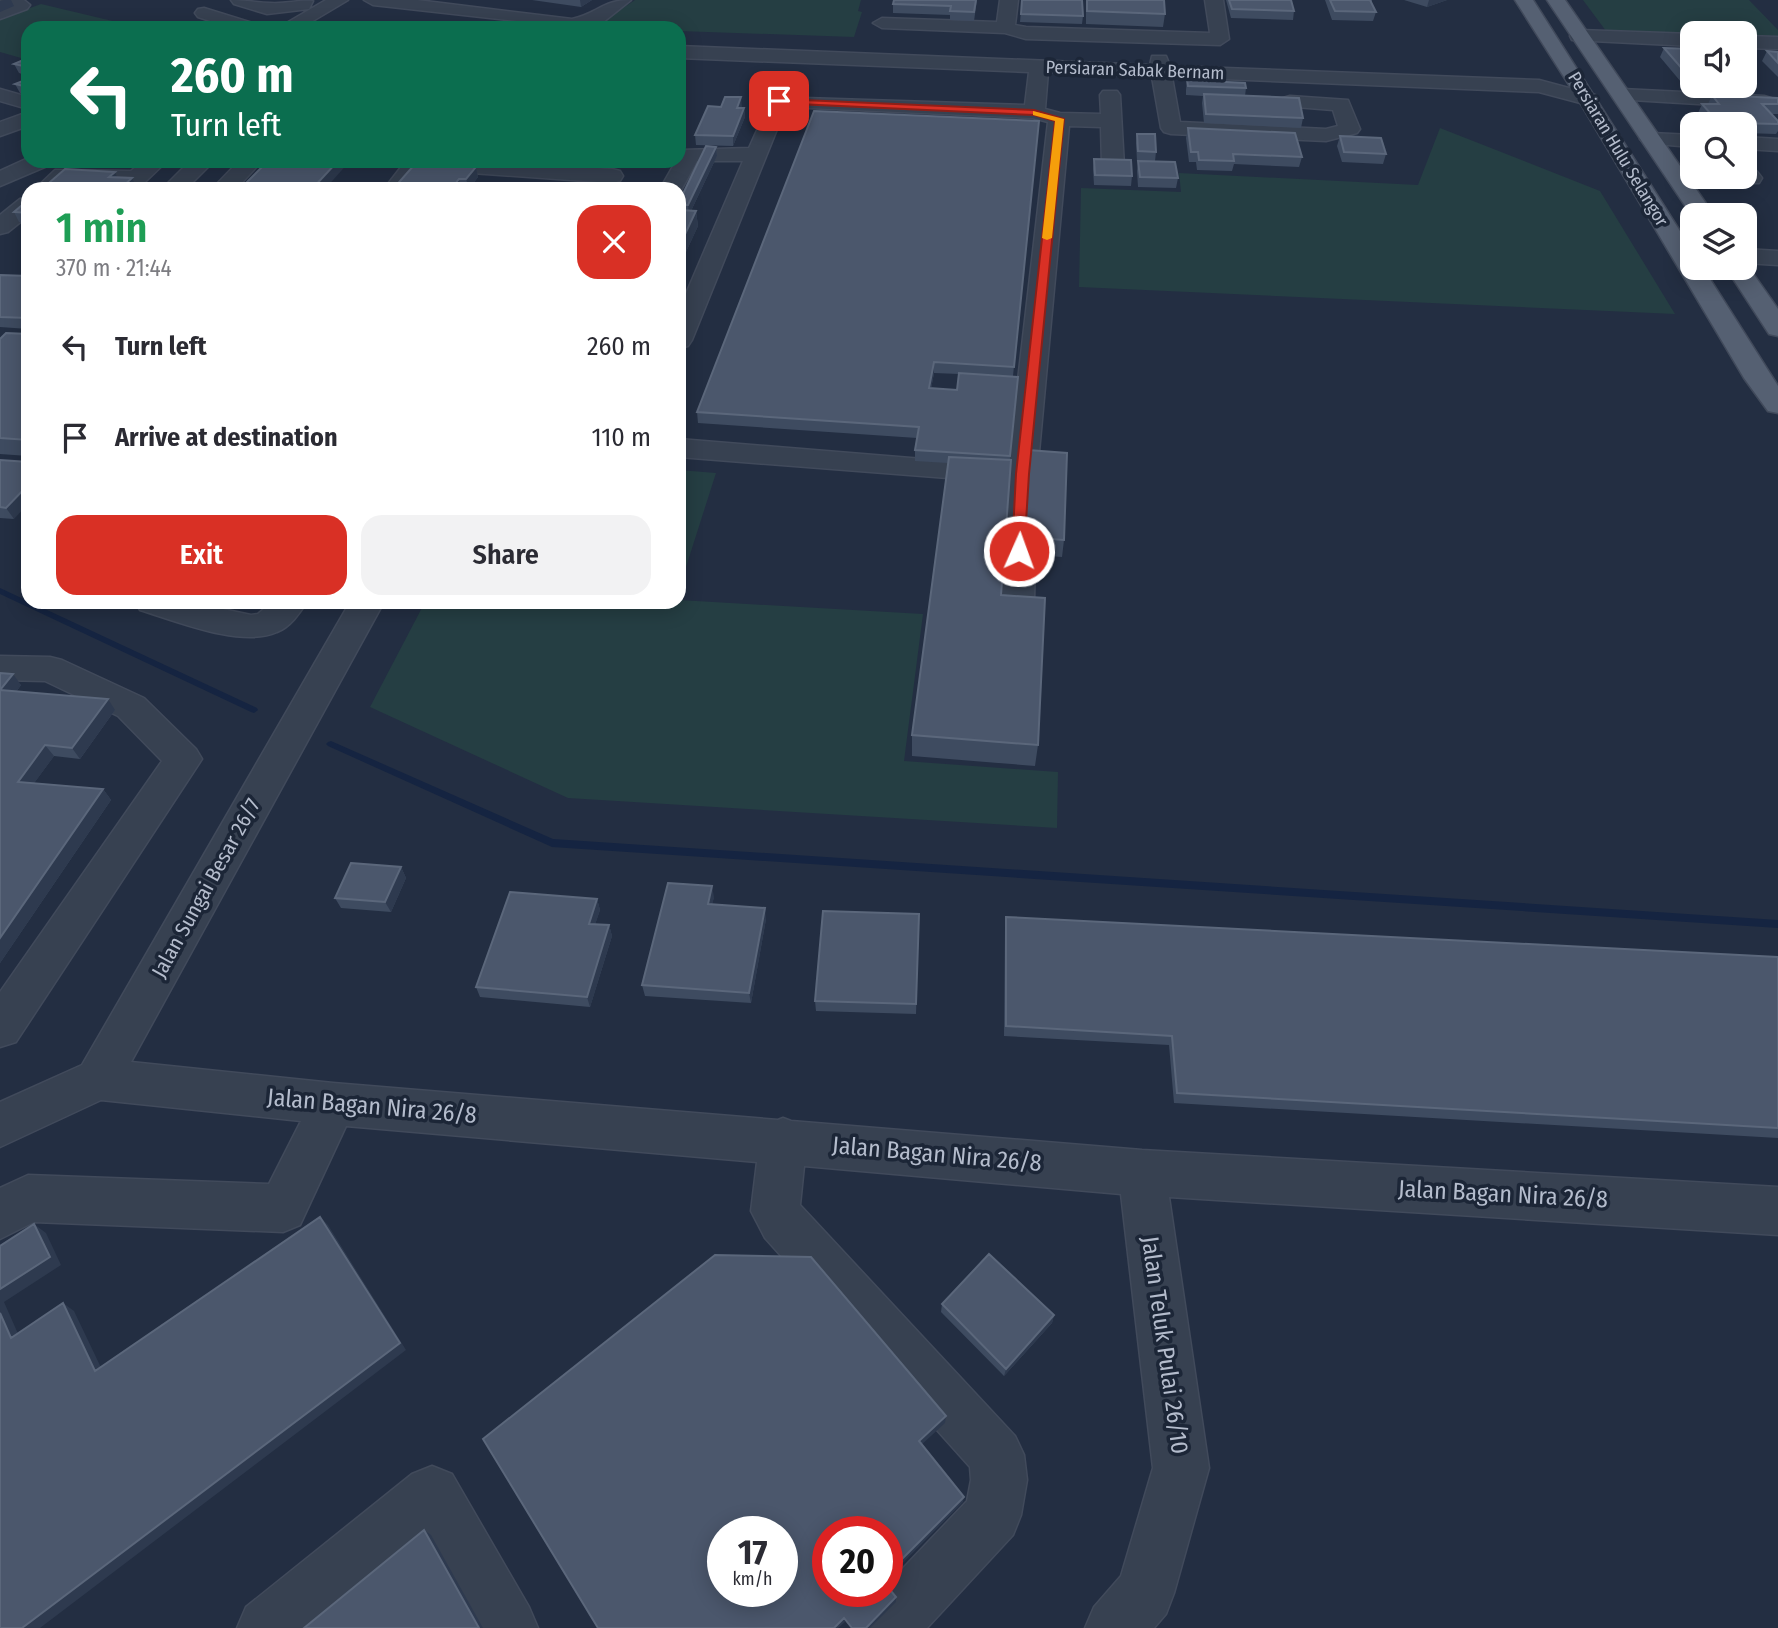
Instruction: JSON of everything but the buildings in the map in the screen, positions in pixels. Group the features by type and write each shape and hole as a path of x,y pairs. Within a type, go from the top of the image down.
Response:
{"main road":[{"name":"Persiaran Hulu Selangor","path":"1524,0 1569,68 1758,378 1778,405"},
{"name":"Persiaran Hulu Selangor","path":"1556,0 1695,203"},
{"path":"1746,280 1778,328"}],"street":[{"path":"0,14 22,5 7,0"},
{"path":"240,0 267,9 303,5 304,1 296,0"},
{"path":"300,21 339,0"},
{"path":"373,0 547,21"},
{"path":"586,21 596,19 622,0"},
{"path":"1005,28 1009,0"},
{"path":"882,23 1005,28 1026,33 1220,39 1214,0"},
{"path":"251,21 267,9"},
{"path":"204,13 229,21"},
{"path":"1017,602 1047,116 1026,33"},
{"path":"1579,36 1680,40"},
{"path":"1757,42 1778,43"},
{"name":"Persiaran Sabak Bernam","path":"686,50 1532,76 1550,75 1569,68"},
{"path":"1160,65 1171,128 1326,135 1350,129 1341,104 1273,102"},
{"name":"Persiaran Sabak Bernam","path":"1160,65 1539,86 1588,99"},
{"path":"0,95 21,101"},
{"path":"1110,95 1114,166"},
{"path":"1622,95 1766,102"},
{"path":"1675,97 1687,112"},
{"path":"1165,98 1192,99"},
{"path":"686,323 779,101 1111,121"},
{"path":"0,130 21,121"},
{"path":"1651,139 1680,140"},
{"path":"1757,144 1778,145"},
{"path":"0,161 21,154"},
{"path":"686,162 690,155 757,154"},
{"path":"0,179 24,168"},
{"path":"54,182 63,175 136,178 148,168"},
{"path":"180,182 196,168"},
{"path":"230,182 244,168"},
{"path":"401,182 412,168"},
{"path":"523,168 568,174 612,175"},
{"path":"0,228 21,210"},
{"path":"704,220 728,223"},
{"path":"0,228 21,230"},
{"path":"1757,257 1778,258"},
{"path":"686,449 1023,474"},
{"path":"175,609 257,627 276,618 284,609"},
{"name":"Jalan Sungai Besar 26/7","path":"98,1079 357,609"},
{"path":"0,668 50,669 131,707 183,759 0,1028"},
{"path":"0,1125 98,1079"},
{"name":"Jalan Bagan Nira 26/8","path":"98,1079 333,1104 783,1140 1142,1173 1778,1211"},
{"path":"0,1215 28,1198 283,1208 333,1104"},
{"path":"783,1140 775,1211 996,1455 999,1480 993,1515 887,1628"},
{"name":"Jalan Teluk Pulai 26/10","path":"1115,1628 1145,1593 1181,1468 1142,1173"},
{"path":"267,1628 432,1494 508,1628"}],"green space":[{"path":"635,0 861,0 858,11 862,12 854,37 686,31 686,21 604,21"},
{"path":"1583,0 1749,0 1778,30 1778,36 1757,35 1757,21 1680,21 1680,33 1606,31"},
{"path":"41,4 113,21 21,21 21,58 0,52 0,19"},
{"path":"1440,128 1600,191 1675,314 1079,287 1081,188 1181,192 1179,173 1418,185"},
{"path":"686,471 716,473 686,567"},
{"path":"686,600 923,614 904,761 1058,772 1057,828 568,798 370,707 421,609 686,609"}],"waterway":[{"path":"0,591 21,601"},
{"path":"38,609 254,710"},
{"path":"331,744 552,843 1778,924"}],"slow traffic":[{"path":"1036,113 1059,119 1047,238"}],"route":[{"path":"779,101 1034,113 1059,119 1023,474 1019,551"}]}
